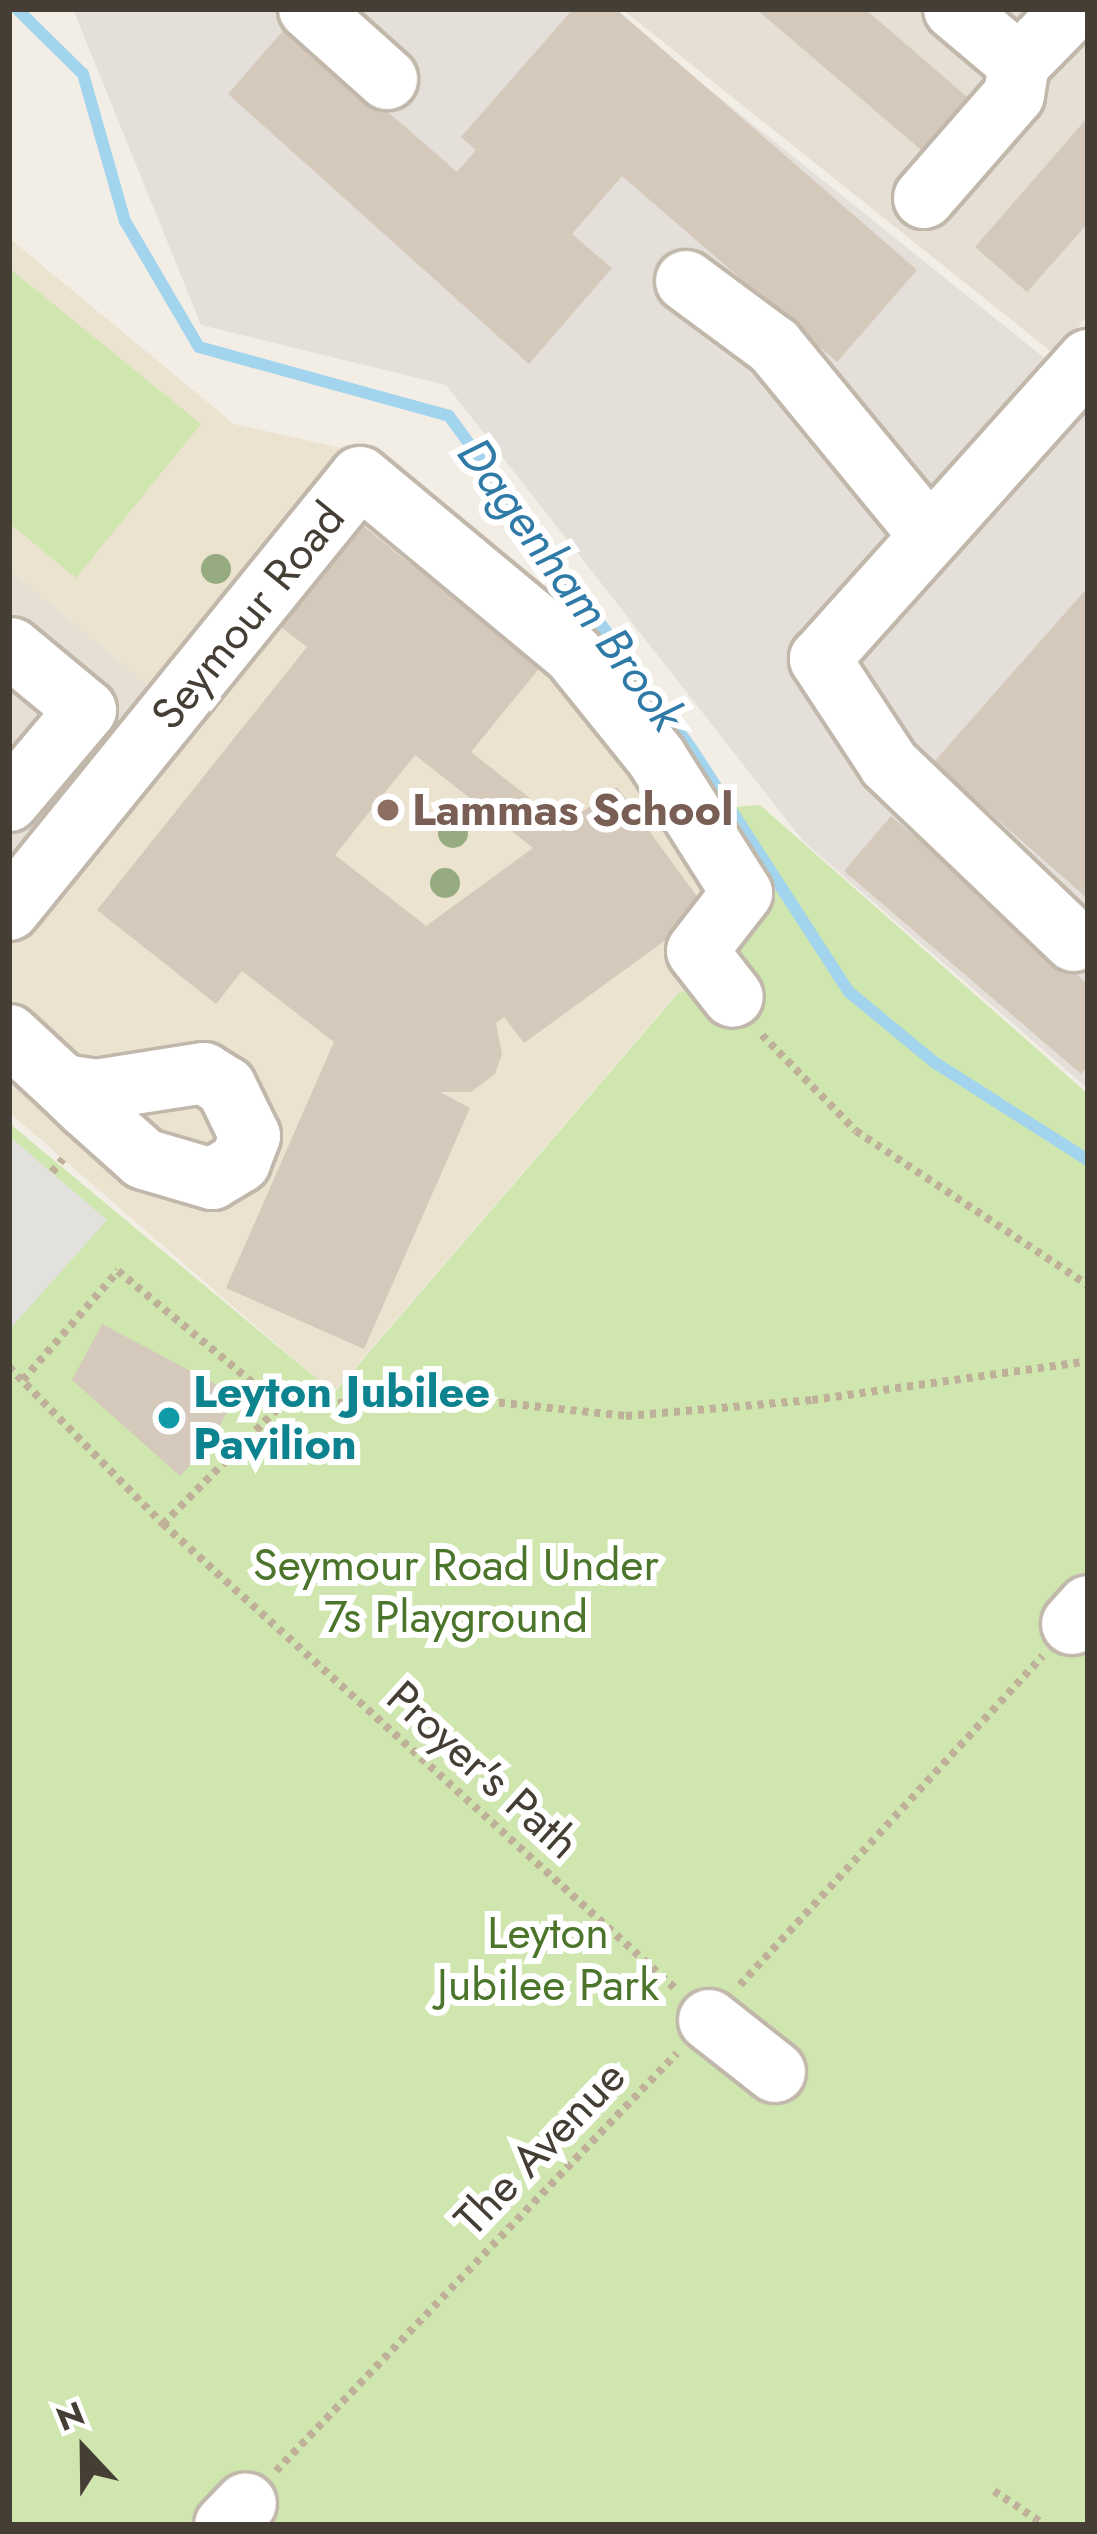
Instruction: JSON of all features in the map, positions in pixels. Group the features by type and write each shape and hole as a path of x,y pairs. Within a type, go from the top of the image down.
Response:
{"street":[{"path":"309,9 388,79"},
{"path":"953,9 1019,64"},
{"path":"924,198 1014,95 1019,64 1073,9"},
{"path":"686,281 774,346 928,535"},
{"path":"1075,941 889,764 820,659 1088,360"},
{"name":"Seymour Road","path":"9,910 360,477 573,654 656,757 742,893 697,951 733,997"},
{"path":"9,802 86,710 10,648"},
{"path":"9,1035 63,1085"},
{"path":"709,2020 775,2072"}],"path":[{"path":"733,997 779,1058 856,1130 1088,1285"},
{"path":"52,1172 62,1159"},
{"path":"23,1380 118,1271 259,1394 284,1402 475,1400 626,1416 812,1400 1088,1361"},
{"name":"Proyer's Path","path":"9,1367 163,1524 709,2020"},
{"path":"163,1524 284,1402"},
{"name":"The Avenue","path":"236,2514 709,2020 1080,1615"},
{"path":"994,2491 1046,2525"}],"shaded area":[{"path":"73,9 609,9 1072,380 1088,365 1088,1089 803,841 446,385 201,325"},
{"path":"622,9 1088,9 1088,315 1054,354"},
{"name":"Lammas School","path":"9,238 234,424 382,457 672,746 733,997 677,993 333,1393 9,1112 9,874 159,694 9,569"},
{"path":"9,569 159,694 9,874"},
{"path":"9,1136 107,1220 9,1330"}],"green space":[{"path":"9,268 201,424 76,578 9,523"},
{"name":"Leyton Jubilee Park","path":"760,805 1088,1094 1088,2525 9,2525 9,1123 334,1393 678,993 710,984 708,809"}],"building":[{"path":"573,9 616,9 917,270 837,362 622,176 572,234 612,268 529,364 228,94 288,25 457,172 476,150 461,137"},
{"path":"756,9 865,9 973,102 927,155"},
{"path":"1088,117 1088,223 1027,292 975,247"},
{"path":"356,520 409,563 419,551 550,655 471,752 564,825 617,787 707,910 524,1043 504,1017 496,1023 502,1054 495,1074 471,1092 440,1092 470,1108 364,1349 226,1288 334,1042 242,971 216,1004 97,910 307,647 274,622","holes":["415,755 533,848 426,926 335,855"]},
{"path":"1088,587 1088,899 933,763"},
{"path":"891,816 1088,984 1088,1066 1081,1074 844,871"},
{"name":"Leyton Jubilee Pavilion","path":"102,1324 236,1395 212,1441 180,1476 72,1380"}],"waterway":[{"name":"Dagenham Brook","path":"17,9 83,74 125,221 199,347 449,416 693,751 849,992 934,1062 1088,1160"}],"place":[{"name":"Lammas School","path":"388,810"},
{"name":"Leyton Jubilee Pavilion","path":"169,1418"}],"park label":[{"name":"Seymour Road Under 7s Playground","path":"456,1591"}]}
